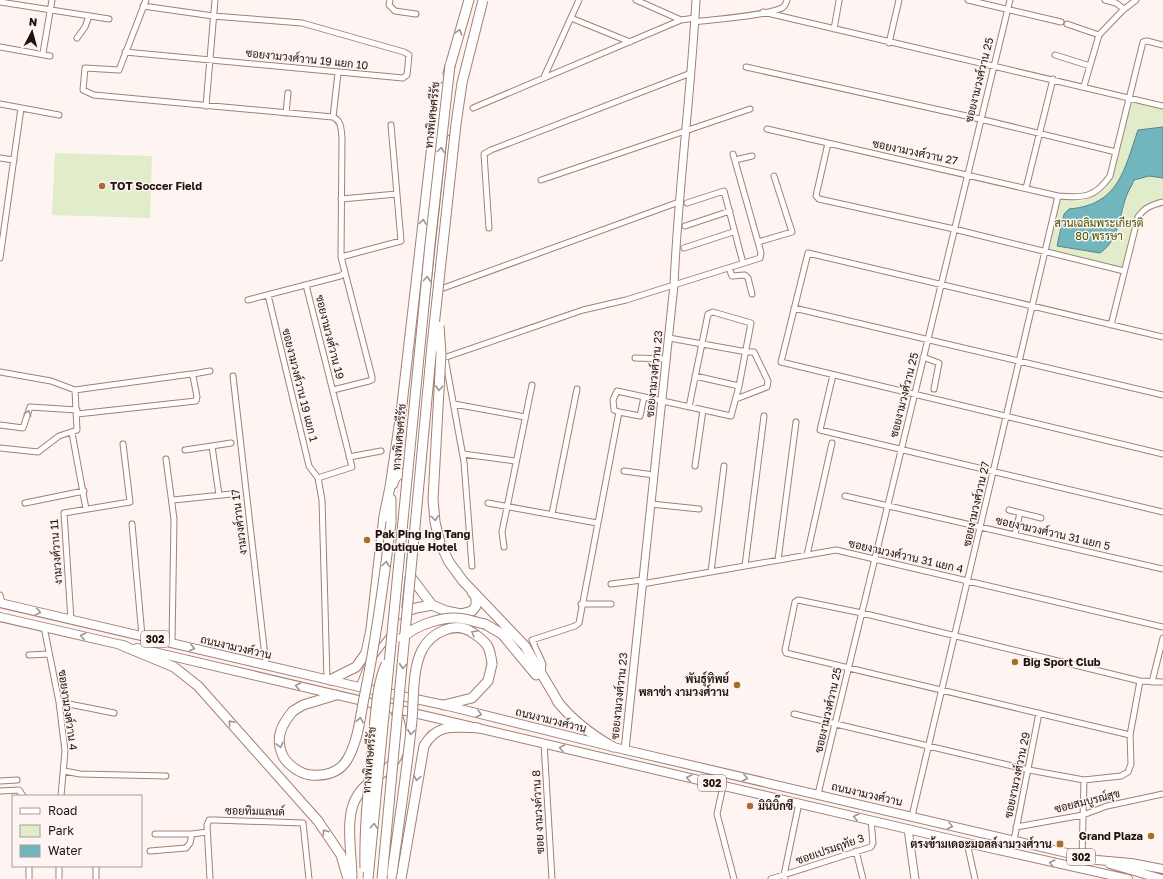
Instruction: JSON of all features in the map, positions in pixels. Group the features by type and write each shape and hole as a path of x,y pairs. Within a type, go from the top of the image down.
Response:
{"highway":[{"name":"ทางพิเศษศรีรัช","path":"367,879 430,244 450,65 469,0"},
{"path":"382,879 437,307 460,97 472,37 483,0"},
{"path":"336,695 303,705 293,711 283,723 278,738 283,755 293,767 308,774 324,776 336,772 347,761 354,745 360,724 375,644 391,522 393,465 402,413 433,136 450,65"},
{"path":"404,568 432,605 446,611 461,614 472,611 476,606 476,596 449,562 440,543 433,499 441,354 437,307"},
{"path":"393,465 396,469 412,471"},
{"path":"328,680 356,667 366,653 371,629 384,516 391,488 394,478 398,475 412,471"},
{"path":"463,581 525,646 560,705"},
{"path":"399,614 416,608 432,605"},
{"path":"367,879 365,831 380,683 385,666 397,643 406,634 418,627 439,620 462,618 485,624 502,634 560,705 584,729 614,747"},
{"path":"391,876 411,728 417,667 422,650 432,637 444,630 456,628 470,631 483,639 490,649 492,664 488,681 472,698 444,705"},
{"path":"121,645 174,667 198,686 318,821 341,855 348,879"},
{"path":"352,879 349,824 352,805 360,791 394,763 400,755 402,725 395,709"},
{"path":"401,879 424,746 429,737 435,731 443,728 452,726 478,728"}],"main road":[{"name":"ถนนงามวงศ์วาน","path":"1,600 71,620 358,687 444,705 625,750 1082,857 1131,863 1163,869"},
{"name":"302","path":"0,617 544,743 1090,872 1128,879"},
{"name":"ถนนงามวงศ์วาน","path":"1097,860 1162,879"},
{"name":"302","path":"1090,872 1109,879"}],"street":[{"path":"43,54 52,0"},
{"path":"146,0 119,70 85,68 83,90 94,95 333,117 337,119 340,124 342,138 341,257 372,380 333,390"},
{"path":"206,106 215,0"},
{"path":"390,0 390,5 395,11 416,14"},
{"path":"358,687 367,665 391,634 399,614 412,471 448,150 460,74 488,0"},
{"path":"544,77 579,0"},
{"path":"636,0 681,20"},
{"name":"ซอยงามวงศ์วาน 23","path":"625,750 669,338 679,202 692,73 696,0"},
{"path":"473,108 681,20 695,20 763,12 782,8 787,0"},
{"path":"889,43 899,0"},
{"path":"968,0 1008,8 1061,22"},
{"name":"ซอยงามวงศ์วาน 25","path":"818,794 992,66 1010,0"},
{"path":"1105,0 1116,3 1124,9"},
{"path":"1084,86 1099,35 1124,9 1136,0"},
{"path":"834,29 839,1"},
{"path":"0,2 109,19"},
{"path":"143,6 213,16"},
{"path":"763,12 889,43 1084,86 1163,106"},
{"path":"77,38 85,27 88,16"},
{"name":"ซอยงามวงศ์วาน 19 แยก 10","path":"125,52 338,73 403,78 406,75 409,55 404,52 302,23 213,16"},
{"path":"571,18 630,42"},
{"path":"1067,24 1099,35"},
{"name":"ซอยงามวงศ์วาน 27","path":"767,129 1058,196 1081,198 1100,189 1110,176 1143,42 1147,40 1163,45"},
{"path":"0,47 50,56"},
{"path":"1055,55 1090,66"},
{"path":"746,67 980,119 1116,152"},
{"path":"333,117 338,73"},
{"path":"489,228 484,154 692,73"},
{"path":"1026,188 1053,80"},
{"path":"286,113 288,92"},
{"path":"0,104 59,115"},
{"path":"0,258 20,108"},
{"path":"540,180 750,109"},
{"path":"341,257 401,241 391,125"},
{"path":"828,143 816,198 954,229 1045,253 1124,271"},
{"path":"424,365 583,310 626,300 760,258 761,253 736,160 733,154"},
{"path":"736,160 752,156"},
{"path":"0,158 14,160"},
{"path":"758,242 792,232 774,176"},
{"path":"687,203 724,191 730,211 733,232 743,263"},
{"path":"341,199 397,194"},
{"name":"ซอยงามวงศ์วาน 27","path":"912,816 956,637 1058,196"},
{"path":"433,292 679,202"},
{"path":"1112,325 1138,217 1143,210 1163,202"},
{"path":"0,211 7,212"},
{"path":"686,226 730,211"},
{"path":"684,248 733,232"},
{"path":"1163,337 808,253 780,362 1163,454"},
{"path":"729,268 732,276 745,275 748,278 752,294"},
{"name":"ซอยงามวงศ์วาน 19","path":"344,273 340,276 306,285 349,457"},
{"path":"248,300 306,285"},
{"name":"ซอยงามวงศ์วาน 19 แยก 1","path":"268,295 309,466 318,478"},
{"path":"794,308 1163,395"},
{"path":"644,397 640,416 614,410 613,400 617,391 644,397 662,401 689,407 731,416 747,352 751,323 713,312 708,314 689,407"},
{"path":"669,338 754,352 768,381 767,387 736,399"},
{"path":"445,358 463,454 472,566"},
{"path":"636,358 667,359"},
{"path":"923,358 939,363 934,389"},
{"path":"0,372 50,381 75,390 210,371"},
{"path":"0,425 23,428 30,407 77,412 196,401 197,397 193,374"},
{"path":"833,375 820,430 901,448 994,472 1163,512"},
{"name":"งามวงศ์วาน 17","path":"233,376 266,665"},
{"path":"695,376 739,386"},
{"path":"504,547 502,532 532,385"},
{"path":"552,514 578,389"},
{"path":"75,390 77,412 75,432 86,509"},
{"path":"454,404 525,417"},
{"path":"695,466 703,410"},
{"path":"542,676 543,664 532,640 577,625 619,412"},
{"path":"745,566 764,416"},
{"path":"778,560 796,422"},
{"path":"0,448 38,452 59,436 75,432"},
{"path":"185,450 231,443"},
{"path":"807,555 832,443"},
{"name":"งามวงศ์วาน 11","path":"71,620 64,514 66,512 130,502 123,444"},
{"path":"212,446 219,495"},
{"path":"328,680 322,500 318,478 351,468 349,457 381,451"},
{"path":"463,454 516,462"},
{"path":"166,460 173,500 174,519 172,643"},
{"path":"711,572 724,466"},
{"path":"624,471 654,475"},
{"path":"25,503 84,491"},
{"path":"173,500 232,494"},
{"name":"ซอยงามวงศ์วาน 31 แยก 5","path":"845,496 1163,569"},
{"path":"488,502 597,523"},
{"path":"651,504 698,509"},
{"path":"1009,510 1041,518"},
{"path":"1015,534 1020,513"},
{"path":"132,524 142,636"},
{"name":"ซอยงามวงศ์วาน 31 แยก 4","path":"611,584 642,582 711,572 836,550 969,580 1163,627"},
{"path":"1130,735 943,692 785,652 795,602 798,600 862,613 1140,681 1163,682"},
{"path":"581,604 611,604"},
{"name":"ซอยงามวงศ์วาน 4","path":"44,627 59,702 65,750 61,795"},
{"path":"1152,682 1163,638"},
{"path":"29,655 50,654"},
{"path":"794,714 1029,770 1084,780 1121,776 1128,772 1131,764 1130,735 1140,681"},
{"path":"59,702 114,713"},
{"name":"ซอยงามวงศ์วาน 29","path":"1014,840 1039,713"},
{"name":"ซอย งามวงค์วาน 8","path":"544,743 552,879"},
{"path":"64,771 80,774 166,776"},
{"path":"0,781 17,780"},
{"path":"1082,857 1084,780"},
{"path":"723,786 717,814 734,879"},
{"path":"0,791 19,790 22,795"},
{"name":"ซอยสมบูรณ์สุข","path":"1016,827 1084,815 1107,806 1163,794"},
{"path":"784,877 799,803"},
{"name":"ซอยทิมแลนด์","path":"207,832 206,825 209,820 303,823 308,879"},
{"name":"ซอยเปรมฤทัย 3","path":"771,879 784,877 872,845 871,820"},
{"path":"908,829 914,879"},
{"path":"155,834 192,834 207,832 210,879"},
{"path":"150,851 186,848 190,843 192,834"},
{"path":"967,843 975,879"},
{"path":"856,851 863,879"},
{"path":"29,867 29,879"},
{"path":"59,867 59,879"},
{"path":"96,867 96,879"}],"green space":[{"name":"สวนเฉลิมพระเกียรติ 80 พรรษา","path":"1131,100 1163,108 1163,201 1147,205 1139,213 1132,228 1123,270 1044,250 1057,197 1082,201 1103,191 1113,177"},
{"name":"TOT Soccer Field","path":"55,153 152,156 150,218 52,215"}],"water":[{"path":"1163,127 1163,178 1149,176 1134,180 1126,197 1118,228 1111,242 1106,248 1100,253 1057,246 1064,214 1069,209 1086,206 1099,201 1109,193 1117,183 1123,172 1138,130"}],"place":[{"name":"TOT Soccer Field","path":"102,186"},
{"name":"Pak Ping Ing Tang BOutique Hotel","path":"367,540"},
{"name":"Big Sport Club","path":"1015,662"},
{"name":"พันธุ์ทิพย์ พลาซ่า งามวงศ์วาน","path":"737,685"},
{"name":"มินิบิ๊กซี","path":"750,806"},
{"name":"Grand Plaza","path":"1151,836"},
{"name":"ตรงข้ามเดอะมอลล์งามวงศ์วาน","path":"1060,844"}]}
